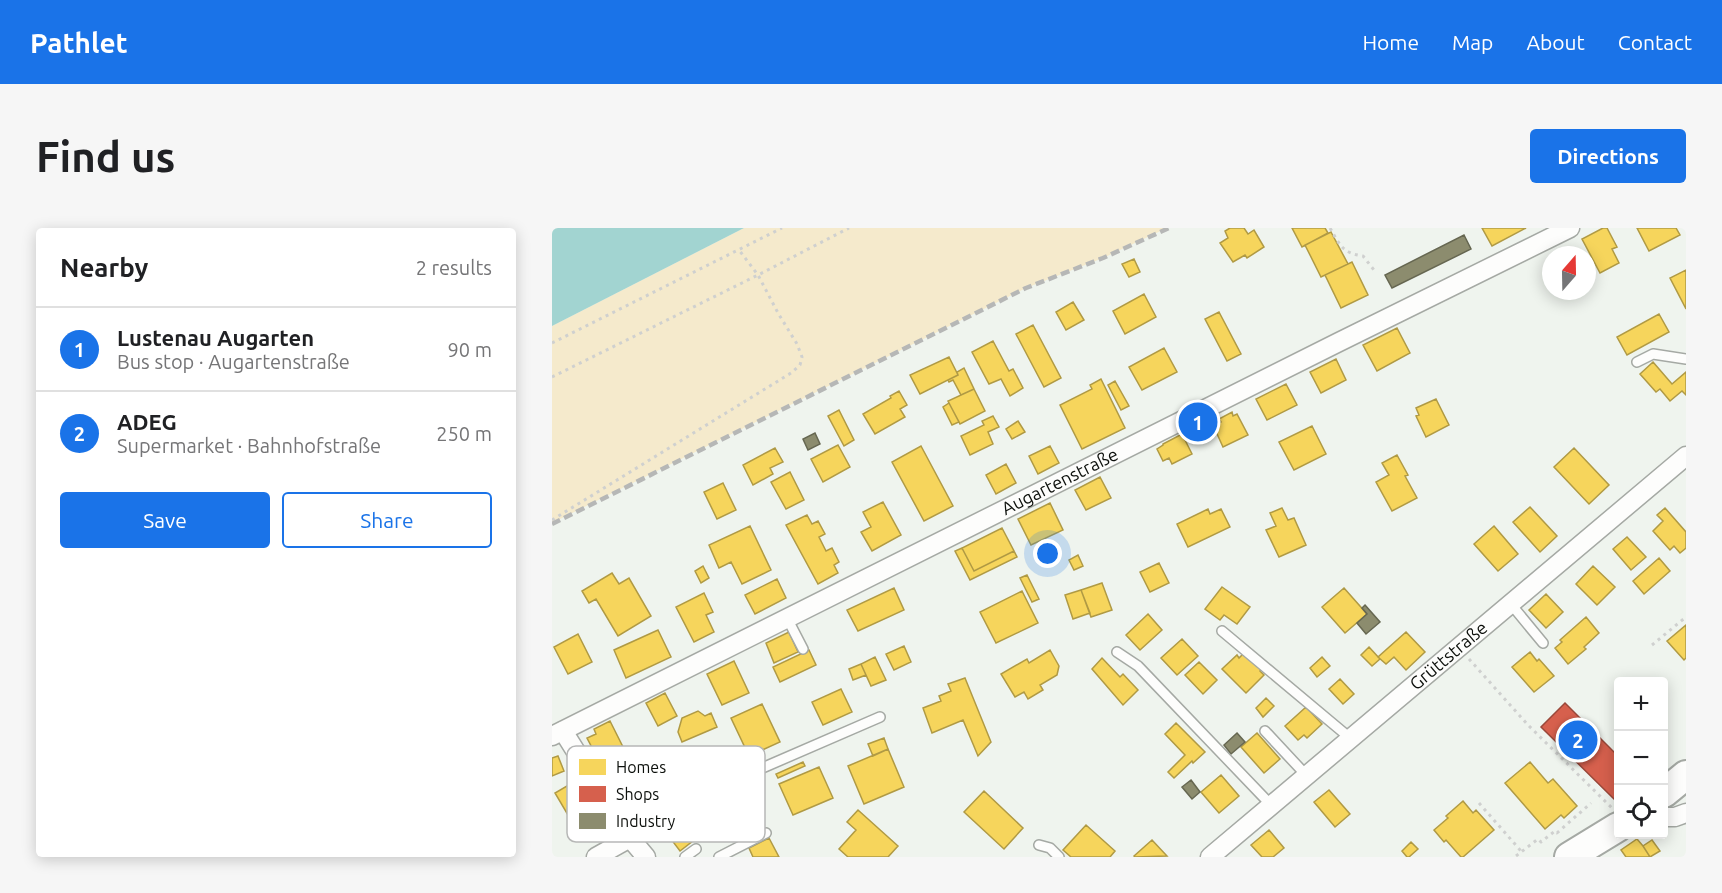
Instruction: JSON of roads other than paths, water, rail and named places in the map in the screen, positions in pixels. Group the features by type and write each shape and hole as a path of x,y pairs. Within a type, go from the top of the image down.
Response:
{"main road":[{"path":"1668,790 1686,775"},
{"path":"1569,857 1614,829"}],"street":[{"name":"Augartenstraße","path":"556,730 787,618 1570,228"},
{"name":"Grüttstraße","path":"1210,857 1686,456"},
{"path":"556,730 568,746"},
{"path":"1668,817 1686,813"},
{"path":"596,857 615,842"},
{"path":"634,842 646,857"}],"lane":[{"path":"1637,362 1653,354 1686,359"},
{"path":"1510,603 1543,642"},
{"path":"787,618 803,649"},
{"path":"1222,632 1350,738"},
{"path":"1117,652 1138,666 1270,805"},
{"path":"765,770 880,717"},
{"path":"1265,731 1306,775"},
{"path":"719,857 748,842"},
{"path":"1039,845 1050,848 1059,857"},
{"path":"685,857 696,849"}],"water":[{"path":"552,228 744,228 552,326"}],"railway":[{"path":"552,524 1026,288 1103,258 1169,228"}],"place":[{"name":"Lustenau Augarten","path":"1198,422"},
{"name":"ADEG","path":"1578,740"}]}
